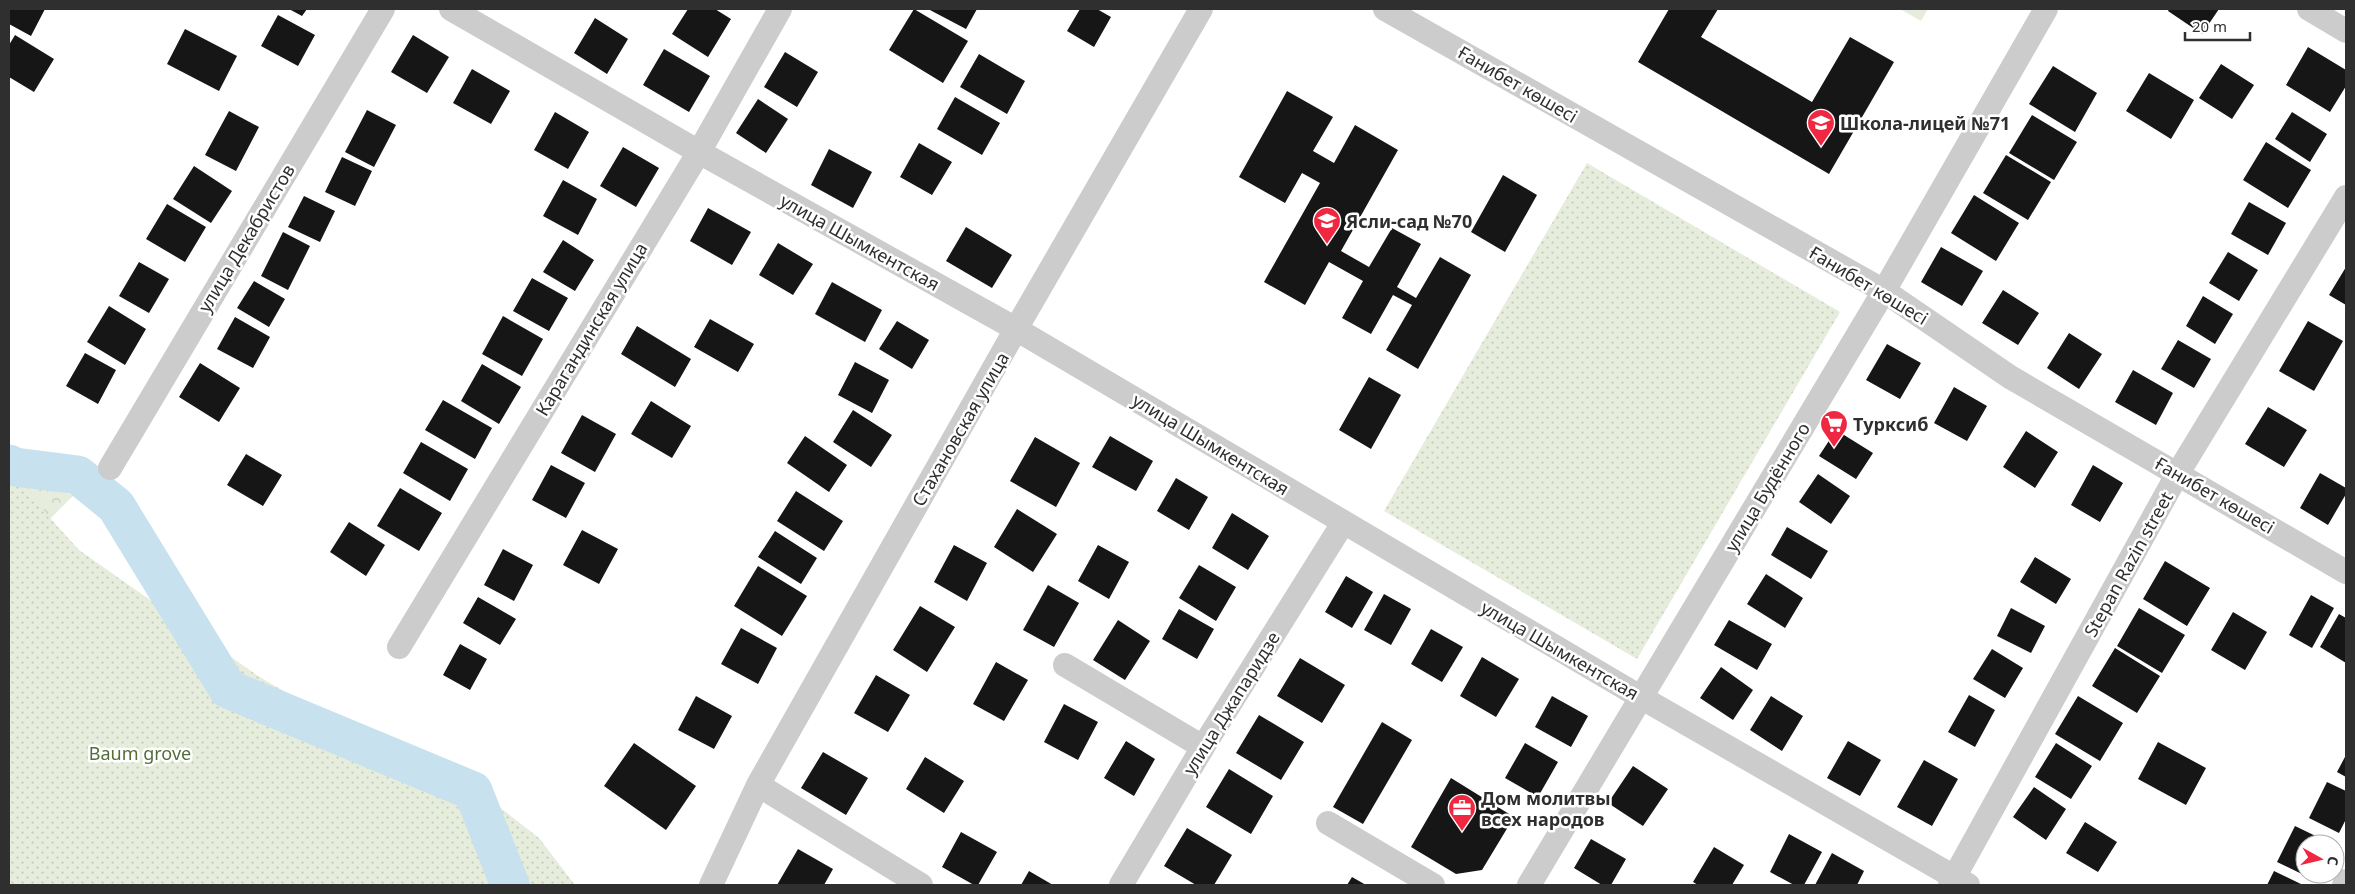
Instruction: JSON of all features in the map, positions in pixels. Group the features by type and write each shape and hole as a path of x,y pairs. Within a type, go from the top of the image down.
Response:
{"street":[{"name":"улица Декабристов","path":"110,468 383,9"},
{"name":"улица Шымкентская","path":"451,9 698,152 1016,329 1957,883"},
{"name":"Карагандинская улица","path":"399,647 698,152 780,9"},
{"name":"Стахановская улица","path":"712,885 758,785 1016,329 1202,9"},
{"name":"Ғанибет көшесі","path":"1385,9 1884,291 2010,377 2346,572"},
{"name":"улица Будённого","path":"1528,885 1642,698 1884,291 2046,9"},
{"path":"2309,9 2346,31"},
{"name":"Stepan Razin street","path":"1957,883 2178,474 2346,197"},
{"name":"улица Джапаридзе","path":"1120,885 1203,747 1343,523"},
{"path":"1065,665 1203,747"},
{"path":"758,785 921,885"},
{"path":"1328,823 1433,885"},
{"path":"2344,885 2346,881"}],"green space":[{"path":"1900,9 1928,9 1921,21"},
{"path":"1587,163 1840,312 1637,659 1384,511"},
{"name":"Baum grove","path":"9,455 20,477 48,516 79,550 258,676 414,768 484,795 539,838 575,885 9,885"},
{"path":"9,480 74,495 34,535"}],"building":[{"path":"9,9 45,9 31,36 9,24"},
{"path":"289,9 307,9 302,16"},
{"path":"688,9 715,9 731,19 708,57 672,34"},
{"path":"914,9 968,41 943,83 889,50"},
{"path":"928,9 977,9 966,29"},
{"path":"1080,9 1097,9 1111,17 1094,47 1067,31"},
{"path":"1669,9 1718,9 1701,37 1812,102 1850,37 1894,62 1829,174 1638,62"},
{"path":"2169,9 2219,9 2202,34 2168,11"},
{"path":"278,15 315,35 298,66 261,46"},
{"path":"595,18 628,39 607,74 574,53"},
{"path":"185,29 237,56 219,91 167,64"},
{"path":"15,35 54,59 34,92 9,77 9,45"},
{"path":"413,35 449,57 427,93 391,72"},
{"path":"2308,47 2346,70 2346,86 2330,112 2286,85"},
{"path":"664,49 710,76 689,112 643,85"},
{"path":"785,52 818,72 797,107 764,87"},
{"path":"979,54 1025,81 1007,114 960,87"},
{"path":"2221,64 2254,85 2232,119 2199,98"},
{"path":"2053,66 2097,93 2075,132 2029,104"},
{"path":"472,69 510,91 491,124 453,103"},
{"path":"2149,73 2194,100 2171,139 2126,111"},
{"path":"1287,91 1333,117 1313,151 1334,163 1355,125 1398,150 1341,251 1369,267 1392,228 1421,244 1397,287 1416,298 1440,257 1471,275 1418,369 1386,350 1412,305 1393,295 1371,334 1342,318 1363,281 1329,262 1305,305 1264,282 1320,183 1302,173 1285,203 1239,177"},
{"path":"955,97 1000,123 982,155 937,129"},
{"path":"758,99 788,119 766,153 736,133"},
{"path":"367,110 396,125 374,167 345,152"},
{"path":"229,111 259,127 236,171 205,155"},
{"path":"555,112 589,132 568,169 534,150"},
{"path":"2292,112 2327,134 2310,162 2275,139"},
{"path":"2032,115 2077,142 2054,180 2009,153"},
{"path":"2266,142 2311,170 2288,208 2243,180"},
{"path":"919,143 952,162 932,195 900,177"},
{"path":"623,147 659,168 636,207 600,186"},
{"path":"829,149 872,172 853,208 811,185"},
{"path":"2006,155 2051,182 2028,220 1983,193"},
{"path":"342,157 372,171 355,206 325,192"},
{"path":"194,166 232,191 211,223 173,199"},
{"path":"1503,175 1537,195 1505,252 1471,232"},
{"path":"563,180 597,199 578,235 543,216"},
{"path":"1974,195 2019,223 1996,261 1951,233"},
{"path":"304,196 335,211 320,242 288,227"},
{"path":"2249,202 2286,223 2268,255 2231,234"},
{"path":"167,204 206,227 185,262 146,239"},
{"path":"708,208 751,232 732,265 690,241"},
{"path":"966,227 1012,255 992,288 946,261"},
{"path":"283,232 310,246 288,290 261,276"},
{"path":"563,240 594,260 575,291 543,272"},
{"path":"778,243 813,264 793,295 759,275"},
{"path":"1941,247 1983,271 1962,306 1921,282"},
{"path":"2228,252 2258,270 2239,301 2209,283"},
{"path":"139,262 169,279 149,313 119,296"},
{"path":"2346,267 2346,305 2329,295"},
{"path":"532,278 568,298 549,331 513,311"},
{"path":"254,281 285,299 269,327 237,308"},
{"path":"832,282 882,310 865,342 815,314"},
{"path":"2003,290 2039,313 2018,345 1982,323"},
{"path":"2203,296 2233,314 2215,344 2186,326"},
{"path":"109,306 146,329 125,365 87,342"},
{"path":"503,316 543,339 522,376 482,354"},
{"path":"235,317 270,337 253,368 217,349"},
{"path":"710,319 754,344 738,372 694,347"},
{"path":"897,321 929,340 912,369 879,349"},
{"path":"2308,321 2343,341 2314,391 2279,371"},
{"path":"637,326 691,359 675,387 621,354"},
{"path":"2069,333 2102,354 2079,389 2047,368"},
{"path":"2178,340 2211,359 2194,388 2161,369"},
{"path":"1887,344 1921,363 1900,399 1866,380"},
{"path":"85,353 116,370 98,404 66,386"},
{"path":"855,362 889,380 872,413 838,395"},
{"path":"200,363 240,388 219,422 179,397"},
{"path":"482,364 521,387 499,424 461,401"},
{"path":"2133,370 2173,393 2156,425 2115,402"},
{"path":"1369,377 1401,395 1371,449 1339,430"},
{"path":"1954,387 1987,406 1967,441 1934,423"},
{"path":"443,400 492,428 475,459 425,430"},
{"path":"651,401 691,426 672,458 631,434"},
{"path":"2268,407 2307,430 2284,467 2245,444"},
{"path":"853,410 892,435 871,467 833,442"},
{"path":"582,415 616,434 595,472 561,453"},
{"path":"1836,430 1873,453 1856,479 1819,456"},
{"path":"2026,431 2058,452 2035,488 2003,467"},
{"path":"805,436 847,465 829,492 787,463"},
{"path":"1110,436 1153,461 1136,491 1092,467"},
{"path":"1035,437 1080,463 1056,507 1010,481"},
{"path":"421,442 468,469 450,501 403,473"},
{"path":"246,454 282,475 263,506 227,485"},
{"path":"551,465 585,483 566,518 532,500"},
{"path":"2093,465 2123,483 2100,522 2071,505"},
{"path":"2320,473 2346,488 2346,494 2328,525 2300,508"},
{"path":"1818,474 1850,496 1831,524 1799,502"},
{"path":"1176,478 1208,497 1189,530 1157,511"},
{"path":"400,488 442,513 419,551 377,526"},
{"path":"796,491 843,521 824,551 777,521"},
{"path":"1017,509 1057,534 1033,572 994,547"},
{"path":"1232,513 1269,536 1248,570 1212,548"},
{"path":"349,522 385,545 366,576 330,552"},
{"path":"1787,527 1828,551 1811,579 1771,555"},
{"path":"582,530 618,549 599,584 563,565"},
{"path":"775,531 817,558 801,584 758,557"},
{"path":"954,545 987,563 967,601 934,582"},
{"path":"1098,545 1129,562 1109,599 1078,581"},
{"path":"503,549 533,565 514,601 484,585"},
{"path":"2035,557 2071,579 2056,604 2020,582"},
{"path":"2165,561 2210,588 2187,626 2143,599"},
{"path":"1199,565 1236,587 1216,621 1179,598"},
{"path":"758,566 807,596 782,636 734,606"},
{"path":"1766,574 1803,598 1785,628 1747,604"},
{"path":"1346,576 1373,592 1352,628 1325,612"},
{"path":"1048,585 1079,603 1054,647 1023,630"},
{"path":"1384,594 1411,609 1391,645 1364,630"},
{"path":"2311,595 2334,608 2312,648 2289,635"},
{"path":"478,597 516,619 500,645 463,623"},
{"path":"920,606 955,627 927,672 893,650"},
{"path":"2011,608 2045,626 2031,653 1997,636"},
{"path":"2139,608 2185,635 2162,673 2117,646"},
{"path":"1179,609 1214,629 1197,659 1162,639"},
{"path":"2233,612 2267,632 2245,670 2211,650"},
{"path":"2339,614 2346,618 2346,663 2320,647"},
{"path":"1118,620 1150,641 1125,680 1093,660"},
{"path":"1729,620 1772,644 1757,670 1714,645"},
{"path":"741,628 777,648 758,684 721,664"},
{"path":"1431,629 1463,647 1442,682 1411,664"},
{"path":"460,644 487,659 470,690 443,675"},
{"path":"2115,648 2160,676 2137,713 2092,686"},
{"path":"1992,649 2023,668 2005,698 1973,679"},
{"path":"1482,657 1519,679 1496,717 1460,696"},
{"path":"1300,658 1345,685 1322,723 1277,696"},
{"path":"996,662 1028,680 1004,721 973,704"},
{"path":"1721,667 1753,690 1733,720 1700,698"},
{"path":"876,675 910,695 888,732 854,713"},
{"path":"1969,695 1995,710 1975,747 1948,732"},
{"path":"696,696 732,716 714,749 678,730"},
{"path":"1552,696 1588,716 1571,747 1535,727"},
{"path":"1771,696 1803,716 1782,751 1750,730"},
{"path":"2078,696 2123,723 2100,761 2055,734"},
{"path":"1064,704 1098,722 1078,760 1044,742"},
{"path":"1259,715 1304,742 1281,780 1236,753"},
{"path":"1382,722 1412,740 1363,824 1333,807"},
{"path":"1126,741 1155,759 1134,796 1104,778"},
{"path":"1848,741 1881,760 1860,796 1827,778"},
{"path":"2158,742 2206,768 2186,805 2138,779"},
{"path":"634,743 696,786 666,830 604,786"},
{"path":"1525,743 1558,762 1538,797 1505,778"},
{"path":"2056,743 2092,766 2071,799 2035,777"},
{"path":"823,752 868,778 846,815 801,788"},
{"path":"2346,755 2346,777 2337,772"},
{"path":"925,757 964,781 944,813 906,789"},
{"path":"1924,760 1958,779 1932,826 1897,807"},
{"path":"1633,766 1668,789 1643,826 1608,803"},
{"path":"1229,769 1273,796 1251,834 1206,807"},
{"name":"Дом молитвы всех народов","path":"1451,778 1514,817 1482,870 1456,874 1411,847"},
{"path":"2327,782 2346,791 2346,819 2339,833 2309,818"},
{"path":"2034,787 2066,809 2046,840 2013,817"},
{"path":"2085,822 2117,842 2098,872 2066,853"},
{"path":"2295,826 2312,834 2295,834 2295,871 2277,862"},
{"path":"1187,828 1232,855 1214,885 1196,885 1164,866"},
{"path":"961,832 997,852 978,885 974,885 942,867"},
{"path":"1789,834 1822,852 1804,885 1794,885 1770,872"},
{"path":"1591,839 1626,859 1611,885 1602,885 1574,868"},
{"path":"1714,847 1744,865 1732,885 1698,885 1693,882"},
{"path":"798,849 833,869 824,885 777,885"},
{"path":"1832,853 1864,871 1857,885 1815,885"},
{"path":"1029,871 1053,885 1021,885"},
{"path":"2274,871 2295,881 2295,884 2303,885 2267,885"},
{"path":"1352,877 1366,885 1347,885"}],"waterway":[{"path":"9,464 15,467 78,475 116,506 228,689 473,791 510,885"}],"place":[{"name":"Школа-лицей №71","path":"1821,147"},
{"name":"Ясли-сад №70","path":"1327,245"},
{"name":"Турксиб","path":"1834,448"},
{"name":"Дом молитвы всех народов","path":"1462,832"}]}
